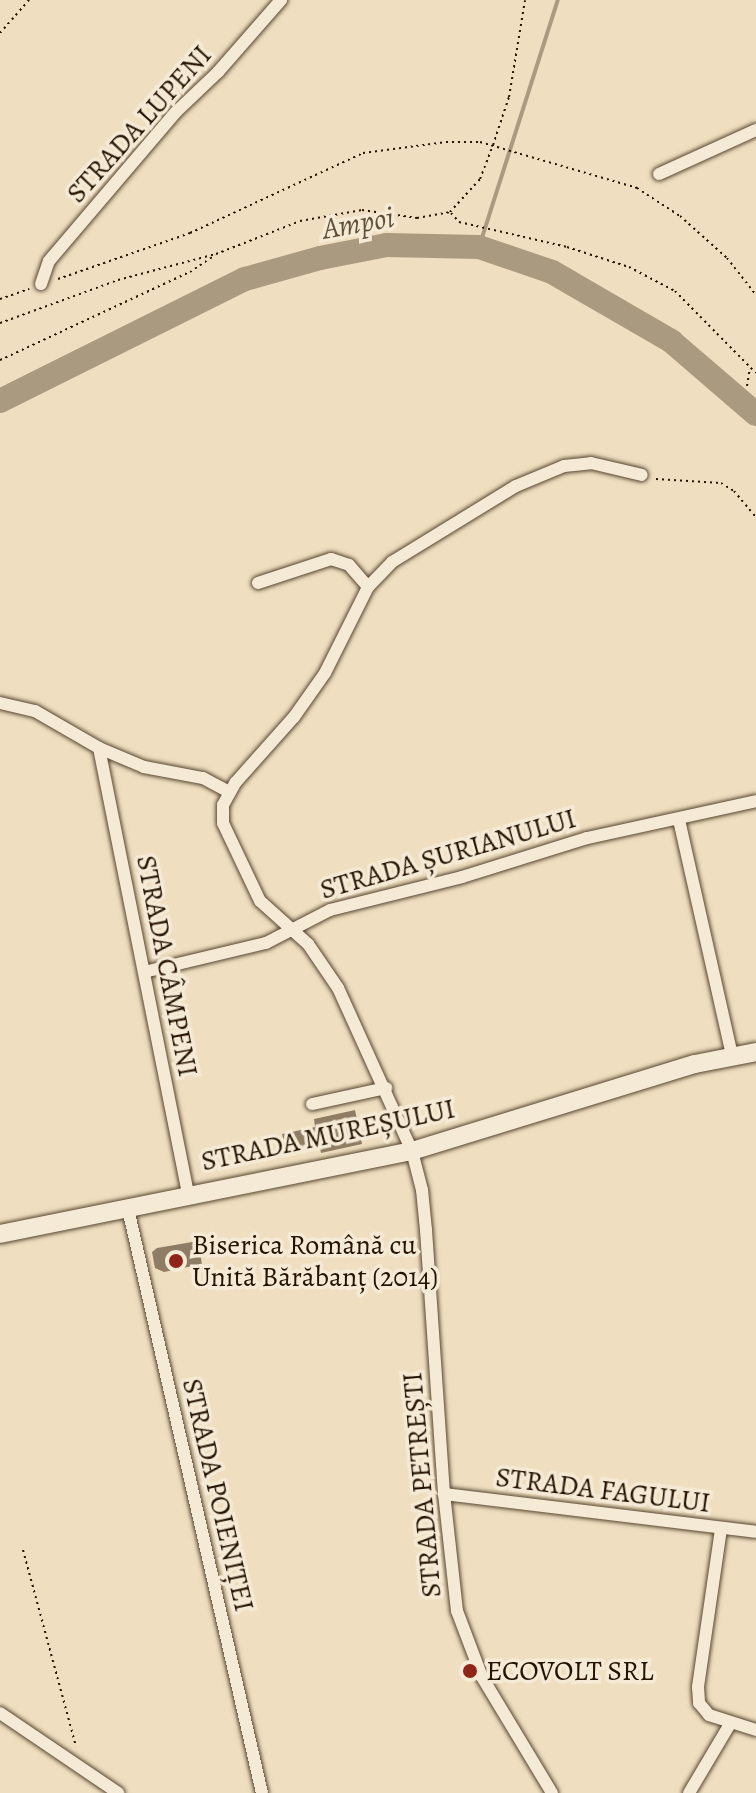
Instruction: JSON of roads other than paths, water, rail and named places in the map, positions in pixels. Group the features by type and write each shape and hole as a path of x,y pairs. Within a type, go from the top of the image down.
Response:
{"street":[{"name":"STRADA LUPENI","path":"41,284 49,261 176,112 218,72 281,0"},
{"path":"659,174 756,130"},
{"path":"0,703 35,711 99,748 144,767 211,781 229,792 294,717 325,673 368,587 407,550 541,473 591,463 642,475"},
{"path":"258,583 331,559 349,565 368,587"},
{"name":"STRADA CÂMPENI","path":"99,748 188,1194"},
{"name":"STRADA PETREȘTI","path":"229,792 223,805 223,823 241,867 271,914 296,930 321,960 338,988 412,1151 422,1190 426,1230 444,1494 457,1611 464,1638 482,1677 552,1793"},
{"name":"STRADA ȘURIANULUI","path":"144,972 266,943 330,910 462,877 587,838 756,801"},
{"path":"679,820 732,1055"},
{"name":"STRADA MUREȘULUI","path":"0,1234 412,1151 732,1055 756,1052"},
{"path":"312,1104 386,1088"},
{"name":"STRADA POIENIȚEI","path":"128,1209 262,1793"},
{"name":"STRADA FAGULUI","path":"444,1494 756,1532"},
{"path":"721,1529 698,1687 699,1703 709,1715 756,1730"},
{"path":"0,1713 118,1793"},
{"path":"689,1793 730,1724"}],"waterway":[{"path":"479,247 558,0"},
{"name":"Ampoi","path":"0,401 245,279 320,258 387,245 479,247 552,272 671,341 756,414"}],"place":[{"name":"Biserica Română cu Unită Bărăbanț (2014)","path":"176,1261"},
{"name":"ECOVOLT SRL","path":"470,1671"}]}
